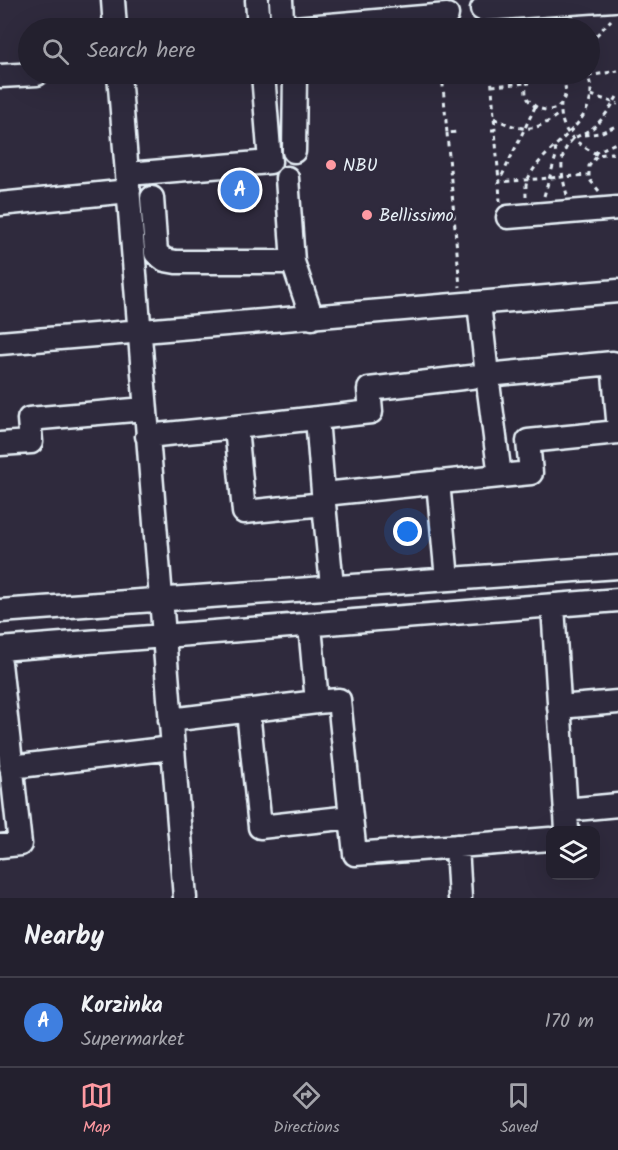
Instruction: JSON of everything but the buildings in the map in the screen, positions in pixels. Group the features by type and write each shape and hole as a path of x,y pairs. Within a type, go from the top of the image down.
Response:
{"street":[{"path":"113,0 114,18"},
{"path":"257,0 258,18"},
{"path":"280,0 282,18"},
{"path":"482,9 614,0"},
{"path":"422,18 447,15"},
{"path":"0,76 18,75"},
{"path":"120,84 159,599 185,898"},
{"path":"0,204 270,162 264,84"},
{"path":"294,152 295,84"},
{"path":"287,178 293,262 312,318"},
{"path":"152,198 156,253 165,260 176,262 293,262"},
{"path":"525,215 574,212 611,200"},
{"path":"0,344 618,291"},
{"path":"470,304 487,375 500,476"},
{"path":"147,436 371,412 369,389 613,363 618,419"},
{"path":"0,444 31,442 29,419 145,409"},
{"path":"317,418 332,586"},
{"path":"236,427 244,512 438,483 531,473 528,441 618,432"},
{"path":"438,483 447,579"},
{"path":"0,611 618,567"},
{"path":"0,648 163,638 618,600"},
{"path":"553,606 566,820 618,806"},
{"path":"310,626 317,702"},
{"path":"0,663 20,844 0,846"},
{"path":"170,720 339,700 355,854 546,839"},
{"path":"559,707 618,702"},
{"path":"248,711 260,827 351,818"},
{"path":"11,767 172,748"},
{"path":"457,846 460,898"}],"path":[{"path":"600,30 609,20 618,20"},
{"path":"600,73 618,71"},
{"path":"443,84 447,133 470,304"},
{"path":"515,84 492,86 493,130 501,211 525,215"},
{"path":"527,84 526,95 535,107 551,110 561,103"},
{"path":"564,84 561,113 568,134 572,140 598,155"},
{"path":"525,215 527,180 555,145 581,120 591,95 591,84"},
{"path":"591,95 616,103"},
{"path":"574,212 562,177 562,160 572,140 596,126 616,103 618,95"},
{"path":"499,182 535,107"},
{"path":"494,118 524,130 545,125 561,113"},
{"path":"582,135 600,133 618,125"},
{"path":"447,133 457,132"},
{"path":"594,153 618,142"},
{"path":"525,215 544,192 556,156 555,145"},
{"path":"611,200 592,186 588,175 589,166 598,155 605,153 618,156"},
{"path":"499,182 588,175"}],"place":[{"name":"NBU","path":"331,165"},
{"name":"Korzinka","path":"240,190"},
{"name":"Bellissimo","path":"367,215"}]}
